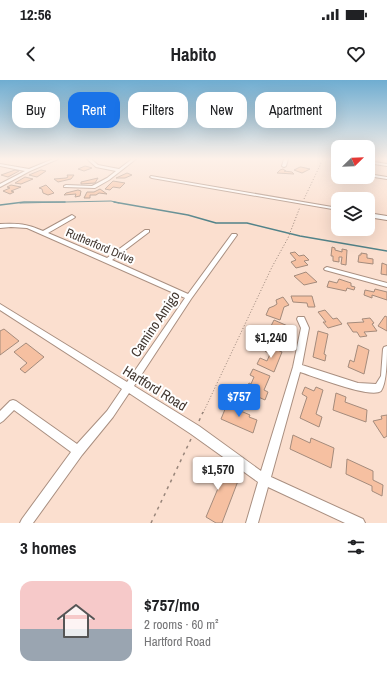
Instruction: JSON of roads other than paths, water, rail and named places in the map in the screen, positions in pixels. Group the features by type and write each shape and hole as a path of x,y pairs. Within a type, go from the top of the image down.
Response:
{"street":[{"path":"0,186 11,180"},
{"path":"66,186 93,187 104,180"},
{"path":"167,180 331,208"},
{"path":"375,215 387,218"},
{"path":"43,233 72,217"},
{"name":"Rutherford Drive","path":"0,226 28,226 189,297"},
{"path":"107,261 147,231"},
{"name":"Camino Amigo","path":"26,523 78,451 110,414 189,297 234,235"},
{"path":"327,269 387,285"},
{"name":"Hartford Road","path":"0,307 195,430 264,480 359,523"},
{"path":"252,523 297,367 305,328 301,319"},
{"path":"297,367 358,387 378,388 385,377 387,349"},
{"path":"0,418 13,404 78,451"}],"waterway":[{"path":"20,203 111,201 117,203"},
{"path":"0,205 24,202 65,202"},
{"path":"117,203 188,215 216,223 247,223 300,236 387,251"}]}
